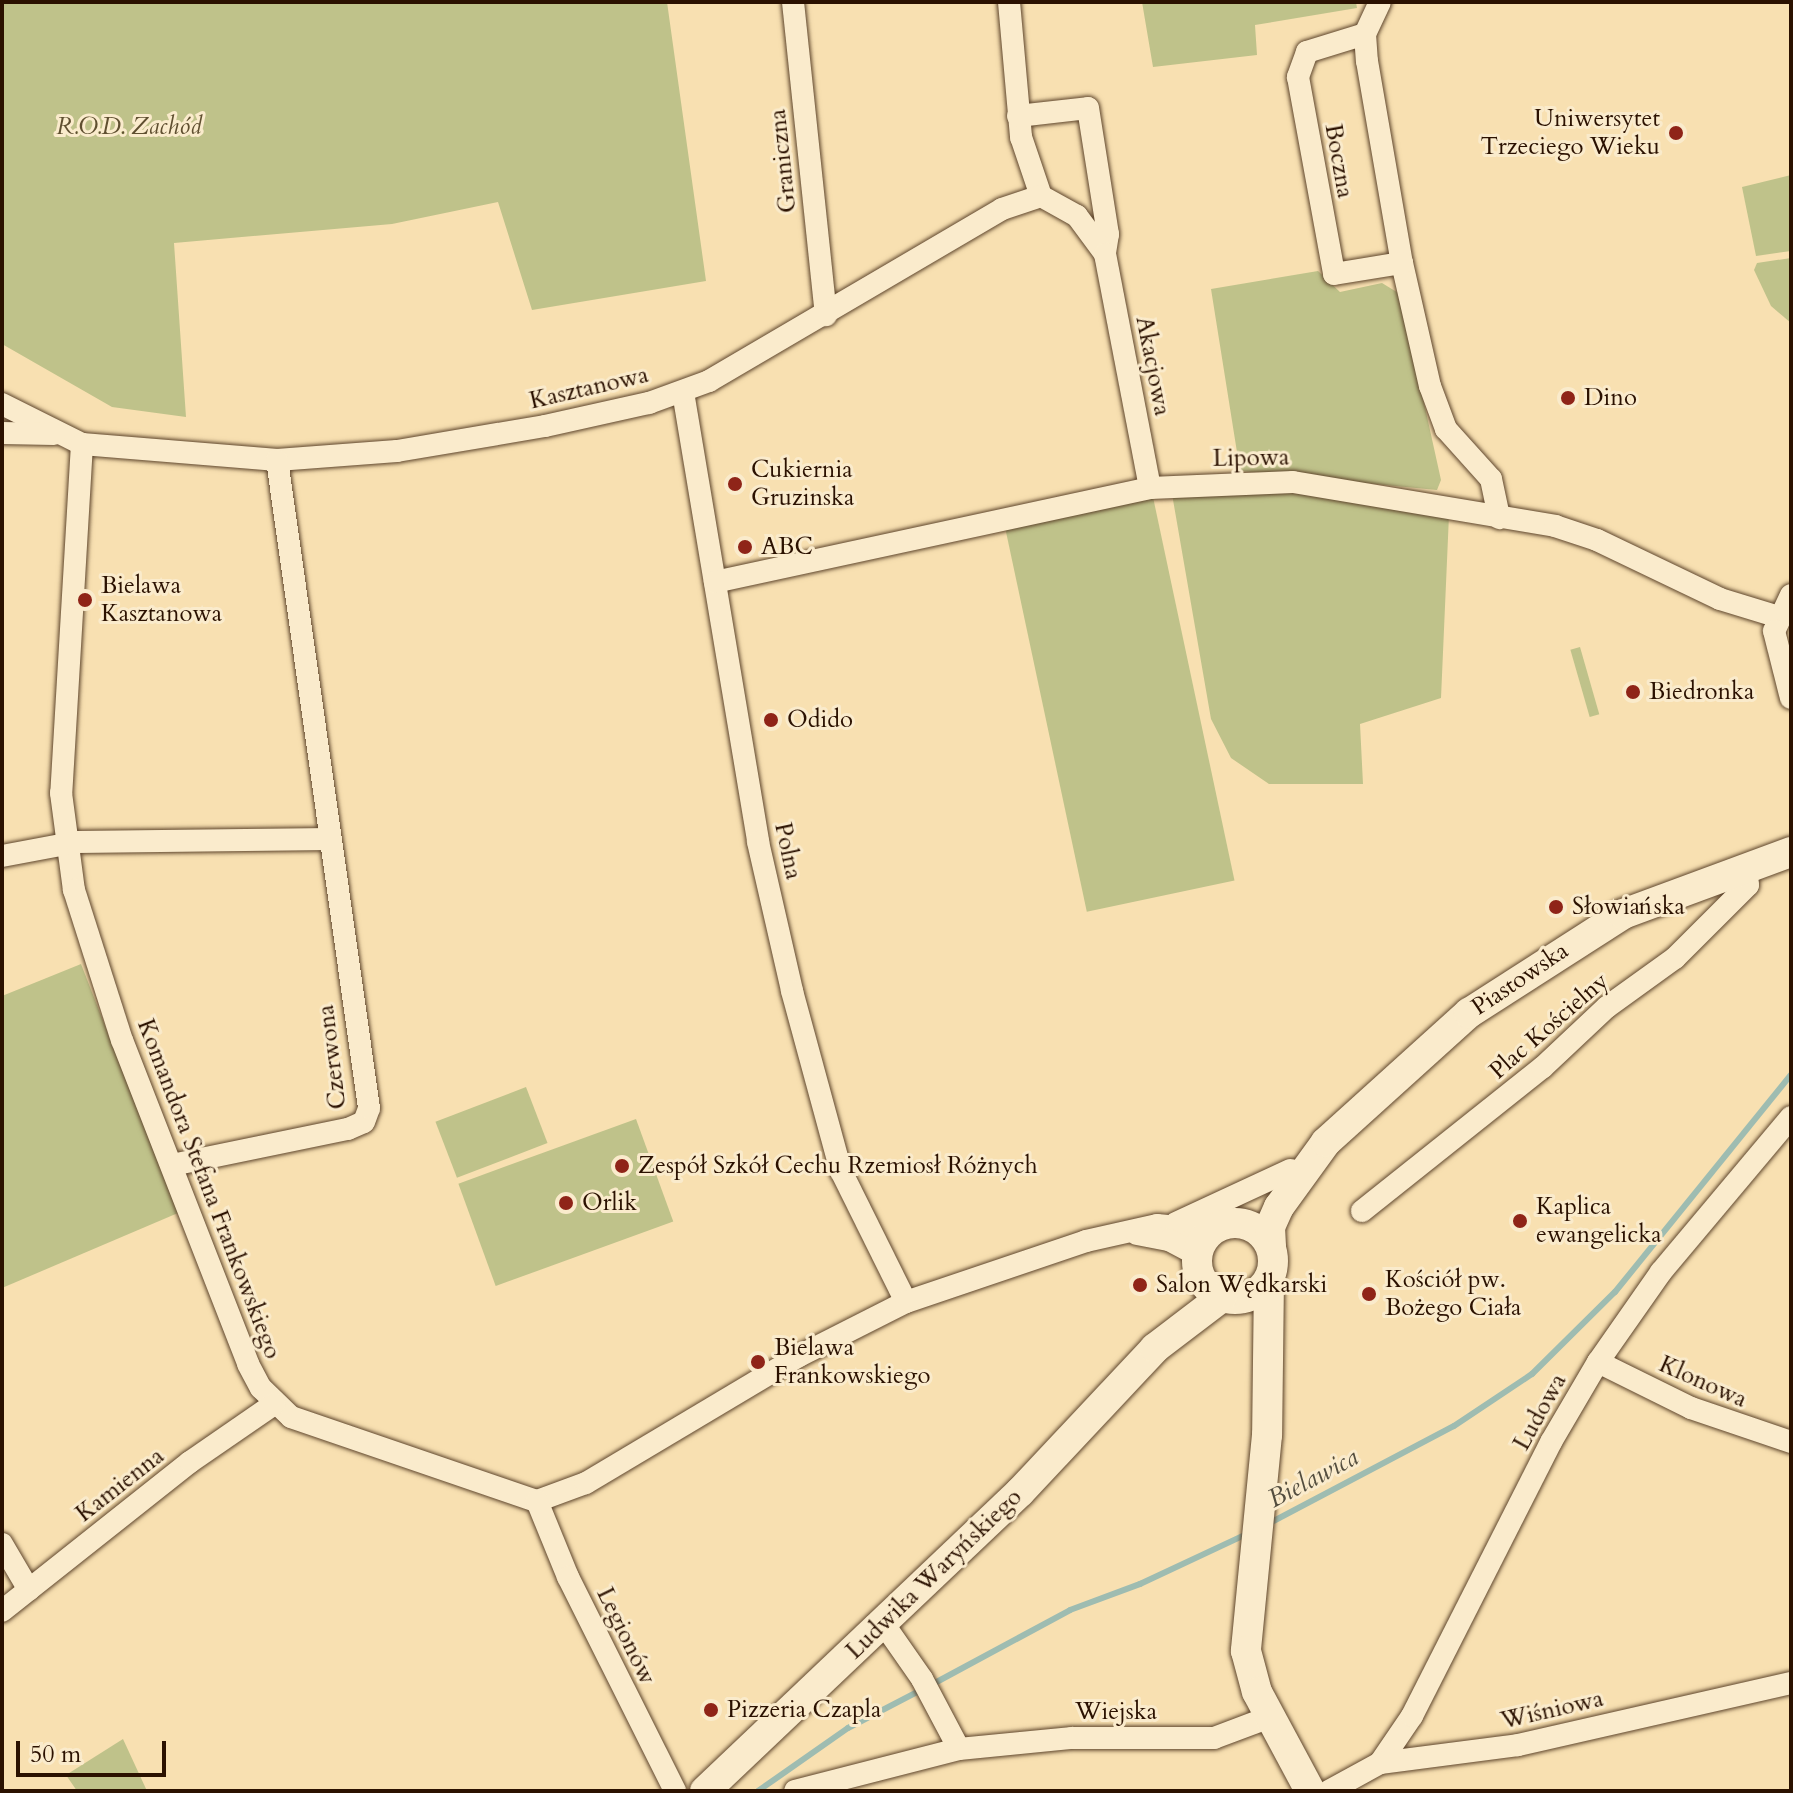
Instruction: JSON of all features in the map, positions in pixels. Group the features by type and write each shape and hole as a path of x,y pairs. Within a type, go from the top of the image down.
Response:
{"main road":[{"name":"Piastowska","path":"1211,1245 1435,1041 1528,972 1641,905 1791,852"},
{"name":"Piastowska","path":"1310,1791 1248,1671 1246,1651 1263,1495 1270,1227 1279,1207 1326,1142"},
{"path":"1267,1344 1227,1298 1211,1245 1258,1229 1271,1246"},
{"name":"Ludwika Waryńskiego","path":"1155,1348 1211,1245"},
{"name":"Ludwika Waryńskiego","path":"705,1791 1020,1492 1155,1348 1227,1298 1253,1295 1269,1279"}],"street":[{"name":"Graniczna","path":"793,2 826,315"},
{"path":"1009,2 1018,116 1041,196"},
{"path":"1365,34 1380,2"},
{"name":"Boczna","path":"1402,263 1334,274 1298,77 1307,52 1365,34 1402,263 1436,409 1446,429 1486,469 1496,489 1499,518"},
{"name":"Akacjowa","path":"1018,116 1088,108 1108,234 1105,254 1150,488"},
{"name":"Kasztanowa","path":"2,404 82,444 277,460 337,458 515,431 683,392 826,315 1002,209 1041,196"},
{"name":"Akacjowa","path":"1041,196 1077,216 1105,254"},
{"name":"Polna","path":"683,392 758,842 800,1019 841,1171 906,1302"},
{"name":"Kasztanowa","path":"2,433 59,433"},
{"name":"Komandora Stefana Frankowskiego","path":"82,444 61,793 67,842 89,948 248,1364 274,1404 316,1427 537,1501"},
{"name":"Czerwona","path":"172,1165 364,1122 369,1108 277,460"},
{"name":"Lipowa","path":"715,582 1150,488 1293,482 1411,498 1499,518 1555,526 1597,540 1669,578 1776,616"},
{"path":"1791,595 1776,616 1774,643 1791,698"},
{"path":"2,856 67,842 330,839"},
{"name":"Plac Kościelny","path":"1362,1211 1519,1088 1607,1007 1675,958 1748,885 1746,867"},
{"name":"Ludowa","path":"1380,1763 1412,1716 1551,1442 1598,1362 1661,1272 1791,1117"},
{"name":"Piastowska","path":"1176,1223 1290,1170"},
{"path":"537,1501 586,1483 778,1368 906,1302 1034,1257 1128,1232 1176,1223 1211,1245"},
{"path":"1128,1232 1211,1245"},
{"name":"Klonowa","path":"1598,1362 1691,1408 1791,1442"},
{"name":"Kamienna","path":"2,1611 190,1462 274,1404"},
{"name":"Legionów","path":"537,1501 574,1589 675,1791"},
{"path":"2,1544 29,1590"},
{"path":"883,1623 927,1688 959,1749"},
{"name":"Wiśniowa","path":"1329,1791 1380,1763 1518,1745 1791,1683"},
{"name":"Wiejska","path":"795,1791 959,1749 1072,1738 1214,1738 1270,1717"}],"green space":[{"name":"R.O.D. Zachód","path":"2,2 667,2 706,281 532,310 498,202 392,224 174,243 186,417 112,407 2,344"},
{"path":"1142,2 1356,2 1357,8 1255,25 1257,55 1153,67"},
{"path":"1791,175 1791,251 1756,256 1742,187"},
{"path":"1791,258 1791,323 1771,306 1754,270 1757,263"},
{"path":"1318,271 1340,292 1382,283 1400,294 1441,480 1437,490 1240,471 1211,289"},
{"path":"1285,492 1449,515 1441,698 1360,724 1363,784 1269,784 1231,758 1211,719 1172,494"},
{"path":"1153,497 1235,880 1087,912 1005,528"},
{"path":"1580,647 1599,714 1590,717 1570,650"},
{"path":"81,964 178,1213 2,1288 2,996"},
{"path":"526,1087 548,1143 457,1178 435,1122"},
{"name":"Orlik","path":"636,1119 673,1221 496,1286 458,1184"},
{"path":"123,1739 147,1791 77,1791 66,1775"}],"waterway":[{"name":"Bielawica","path":"1266,1525 1454,1426 1532,1374 1615,1292 1791,1075"},
{"name":"Bielawica","path":"931,1685 1070,1610 1140,1584 1249,1533"},
{"name":"Bielawica","path":"758,1791 848,1728 921,1690"}],"place":[{"name":"Uniwersytet Trzeciego Wieku","path":"1676,133"},
{"name":"Dino","path":"1568,398"},
{"name":"Cukiernia Gruzinska","path":"735,484"},
{"name":"ABC","path":"745,547"},
{"name":"Bielawa Kasztanowa","path":"85,600"},
{"name":"Biedronka","path":"1633,692"},
{"name":"Odido","path":"771,720"},
{"name":"Słowiańska","path":"1556,907"},
{"name":"Zespół Szkół Cechu Rzemiosł Różnych","path":"622,1166"},
{"name":"Orlik","path":"566,1203"},
{"name":"Kaplica ewangelicka","path":"1520,1221"},
{"name":"Salon Wędkarski","path":"1140,1285"},
{"name":"Kościół pw. Bożego Ciała","path":"1369,1294"},
{"name":"Bielawa Frankowskiego","path":"758,1362"},
{"name":"Pizzeria Czapla","path":"711,1710"}]}
